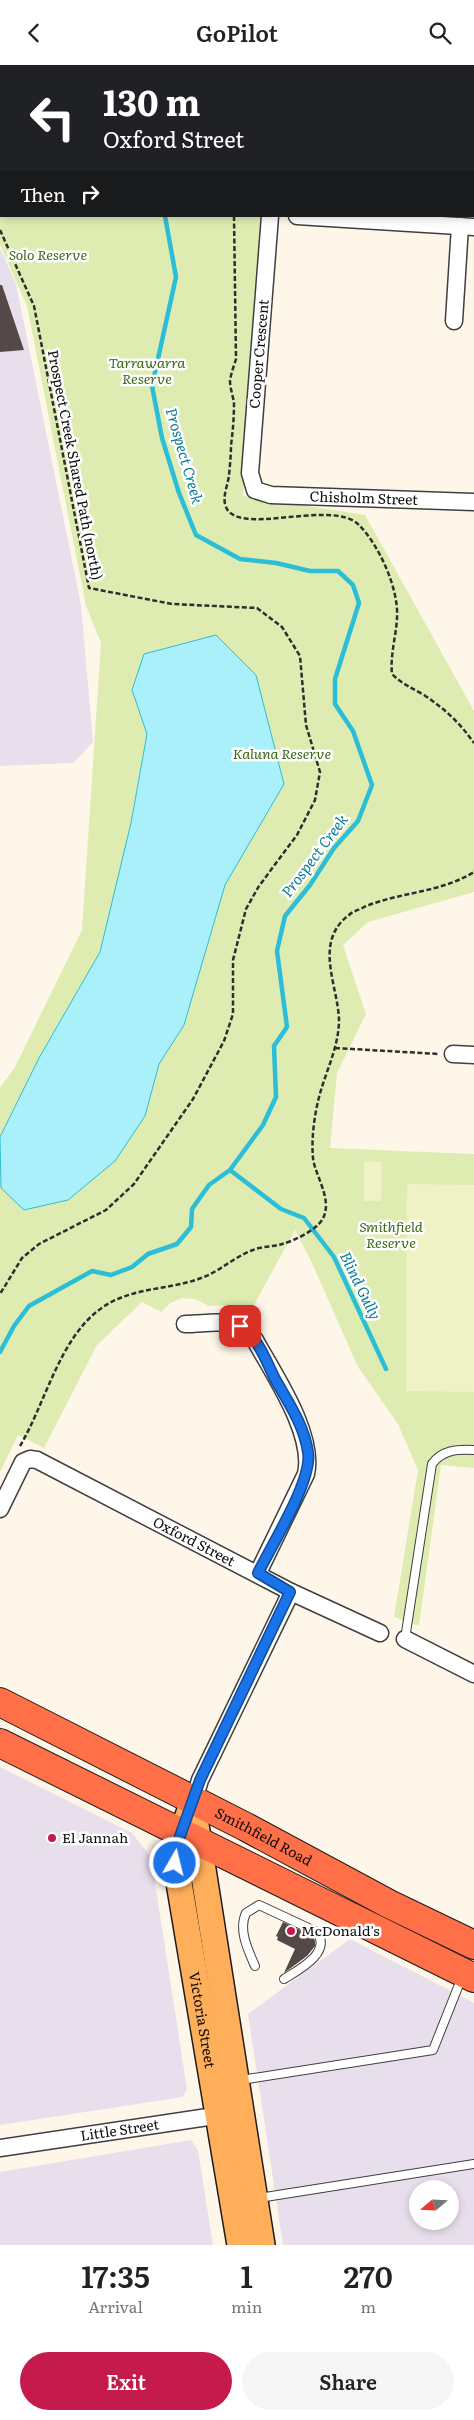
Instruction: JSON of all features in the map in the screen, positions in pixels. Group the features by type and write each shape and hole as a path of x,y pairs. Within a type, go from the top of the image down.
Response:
{"highway":[{"name":"Smithfield Road","path":"0,1701 194,1800 389,1904 474,1945"},
{"path":"0,1743 469,1975"}],"main road":[{"name":"Victoria Street","path":"194,1800 189,1838 235,2081 229,2113"},
{"name":"Victoria Street","path":"189,1838 174,1853 229,2113 244,2200 262,2245"},
{"name":"Victoria Street","path":"240,2245 244,2200"}],"street":[{"name":"Cooper Crescent","path":"255,490 251,484 250,473 270,217"},
{"path":"315,217 467,226 454,321"},
{"name":"Chisholm Street","path":"255,490 271,495 474,503"},
{"path":"453,1054 474,1055"},
{"path":"185,1324 229,1322 246,1329 255,1340 304,1435 309,1459 306,1473 258,1573"},
{"name":"Oxford Street","path":"0,1509 23,1462 30,1459 37,1460 258,1573 290,1592 380,1633"},
{"name":"Victoria Street","path":"194,1800 200,1780 290,1592"},
{"path":"405,1639 474,1674"},
{"name":"Little Street","path":"0,2148 229,2113"}],"lane":[{"path":"405,1639 432,1464 439,1455 452,1451 474,1450"},
{"path":"255,1965 245,1941 243,1924 246,1913 259,1905 317,1932 320,1937 320,1944 314,1958 284,1979"},
{"path":"235,2081 433,2050 469,1975"},
{"path":"244,2200 474,2164"}],"path":[{"name":"Prospect Creek Shared Path (north)","path":"0,230 34,306 89,588 172,604 257,608 282,627 300,656 306,725 320,772 315,800 297,835 259,886 246,909 233,960 233,1014 224,1041 194,1099 134,1184 106,1210 39,1244 22,1258 0,1294"},
{"path":"16,1452 71,1342 98,1310 131,1293 204,1277 253,1249 284,1244 310,1231 320,1222 325,1210 324,1193 313,1159 315,1120 320,1093 335,1049 339,1019 330,975 330,952 334,932 349,914 372,904 429,890 464,879 474,873"},
{"path":"335,1049 453,1054"}],"shaded area":[{"path":"0,248 16,284 81,605 93,742 73,763 0,766"},
{"path":"0,1767 132,1833 151,1857 187,2089 183,2097 0,2125"},
{"path":"350,1939 474,2003 474,2245 283,2245 248,2014"},
{"path":"191,2140 198,2150 213,2245 0,2245 0,2172"}],"green space":[{"path":"0,217 264,217 243,496 365,515 474,711 474,892 368,922 343,945 366,1014 337,1073 330,1148 474,1154 474,1468 441,1465 419,1626 394,1617 418,1470 398,1424 358,1367 311,1261 295,1230 250,1312 231,1305 209,1306 195,1299 182,1298 170,1303 161,1312 142,1302 97,1345 44,1448 18,1435 0,1472 0,1088 15,1067 82,930 101,643 86,606 27,306 0,245"},
{"path":"364,1161 382,1162 381,1201 364,1201"},
{"path":"407,1184 474,1185 474,1392 406,1391"}],"water":[{"path":"216,635 256,675 284,784 225,885 184,1025 159,1064 145,1116 115,1161 68,1200 24,1210 1,1188 0,1137 39,1058 100,952 131,823 147,734 132,690 144,654"}],"building":[{"path":"0,285 2,285 24,350 0,352"},
{"name":"McDonald's","path":"283,1922 313,1936 315,1941 315,1946 307,1956 284,1973 295,1949 277,1940 278,1937 276,1936"}],"waterway":[{"name":"Prospect Creek","path":"0,1352 14,1326 29,1306 92,1271 111,1275 132,1267 148,1254 177,1244 191,1227 192,1209 209,1185 230,1170 263,1125 276,1097 274,1046 287,1027 277,951 285,916 310,885 334,848 358,821 372,785 353,731 335,704 335,679 359,603 353,585 338,571 310,571 276,563 240,559 196,535 179,493 162,438 152,386 176,277 165,217"},
{"name":"Blind Gully","path":"230,1170 281,1209 304,1218 334,1257 386,1369"}],"place":[{"name":"El Jannah","path":"52,1838"},
{"name":"McDonald's","path":"291,1931"}],"route":[{"path":"175,1863 174,1853 200,1780 290,1592 258,1573 303,1483 309,1459 302,1428 255,1340 246,1329 240,1326"}],"park label":[{"name":"Solo Reserve","path":"48,255"},
{"name":"Tarrawarra Reserve","path":"147,371"},
{"name":"Kaluna Reserve","path":"282,754"},
{"name":"Smithfield Reserve","path":"391,1235"}]}
